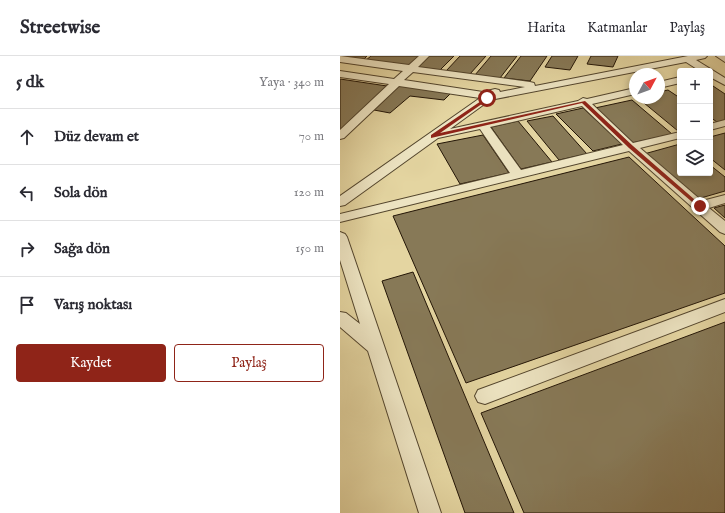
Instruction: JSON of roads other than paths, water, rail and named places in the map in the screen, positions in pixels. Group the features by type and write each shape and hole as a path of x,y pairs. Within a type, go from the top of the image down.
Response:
{"street":[{"path":"340,136 424,56"},
{"path":"340,74 483,95 608,69 662,56"},
{"path":"340,202 487,98 702,56"},
{"path":"721,56 725,59"},
{"path":"340,59 530,85"},
{"path":"688,59 703,68"},
{"path":"625,72 629,75"},
{"path":"713,74 725,82"},
{"path":"665,84 677,81"},
{"path":"432,136 629,92"},
{"path":"583,102 631,147 725,229"},
{"path":"713,126 725,123"},
{"path":"483,125 518,175"},
{"path":"340,218 677,136"},
{"path":"340,213 375,176"},
{"path":"700,206 725,199"},
{"path":"340,237 430,513"},
{"path":"485,396 725,305"},
{"path":"340,318 376,347"}]}
